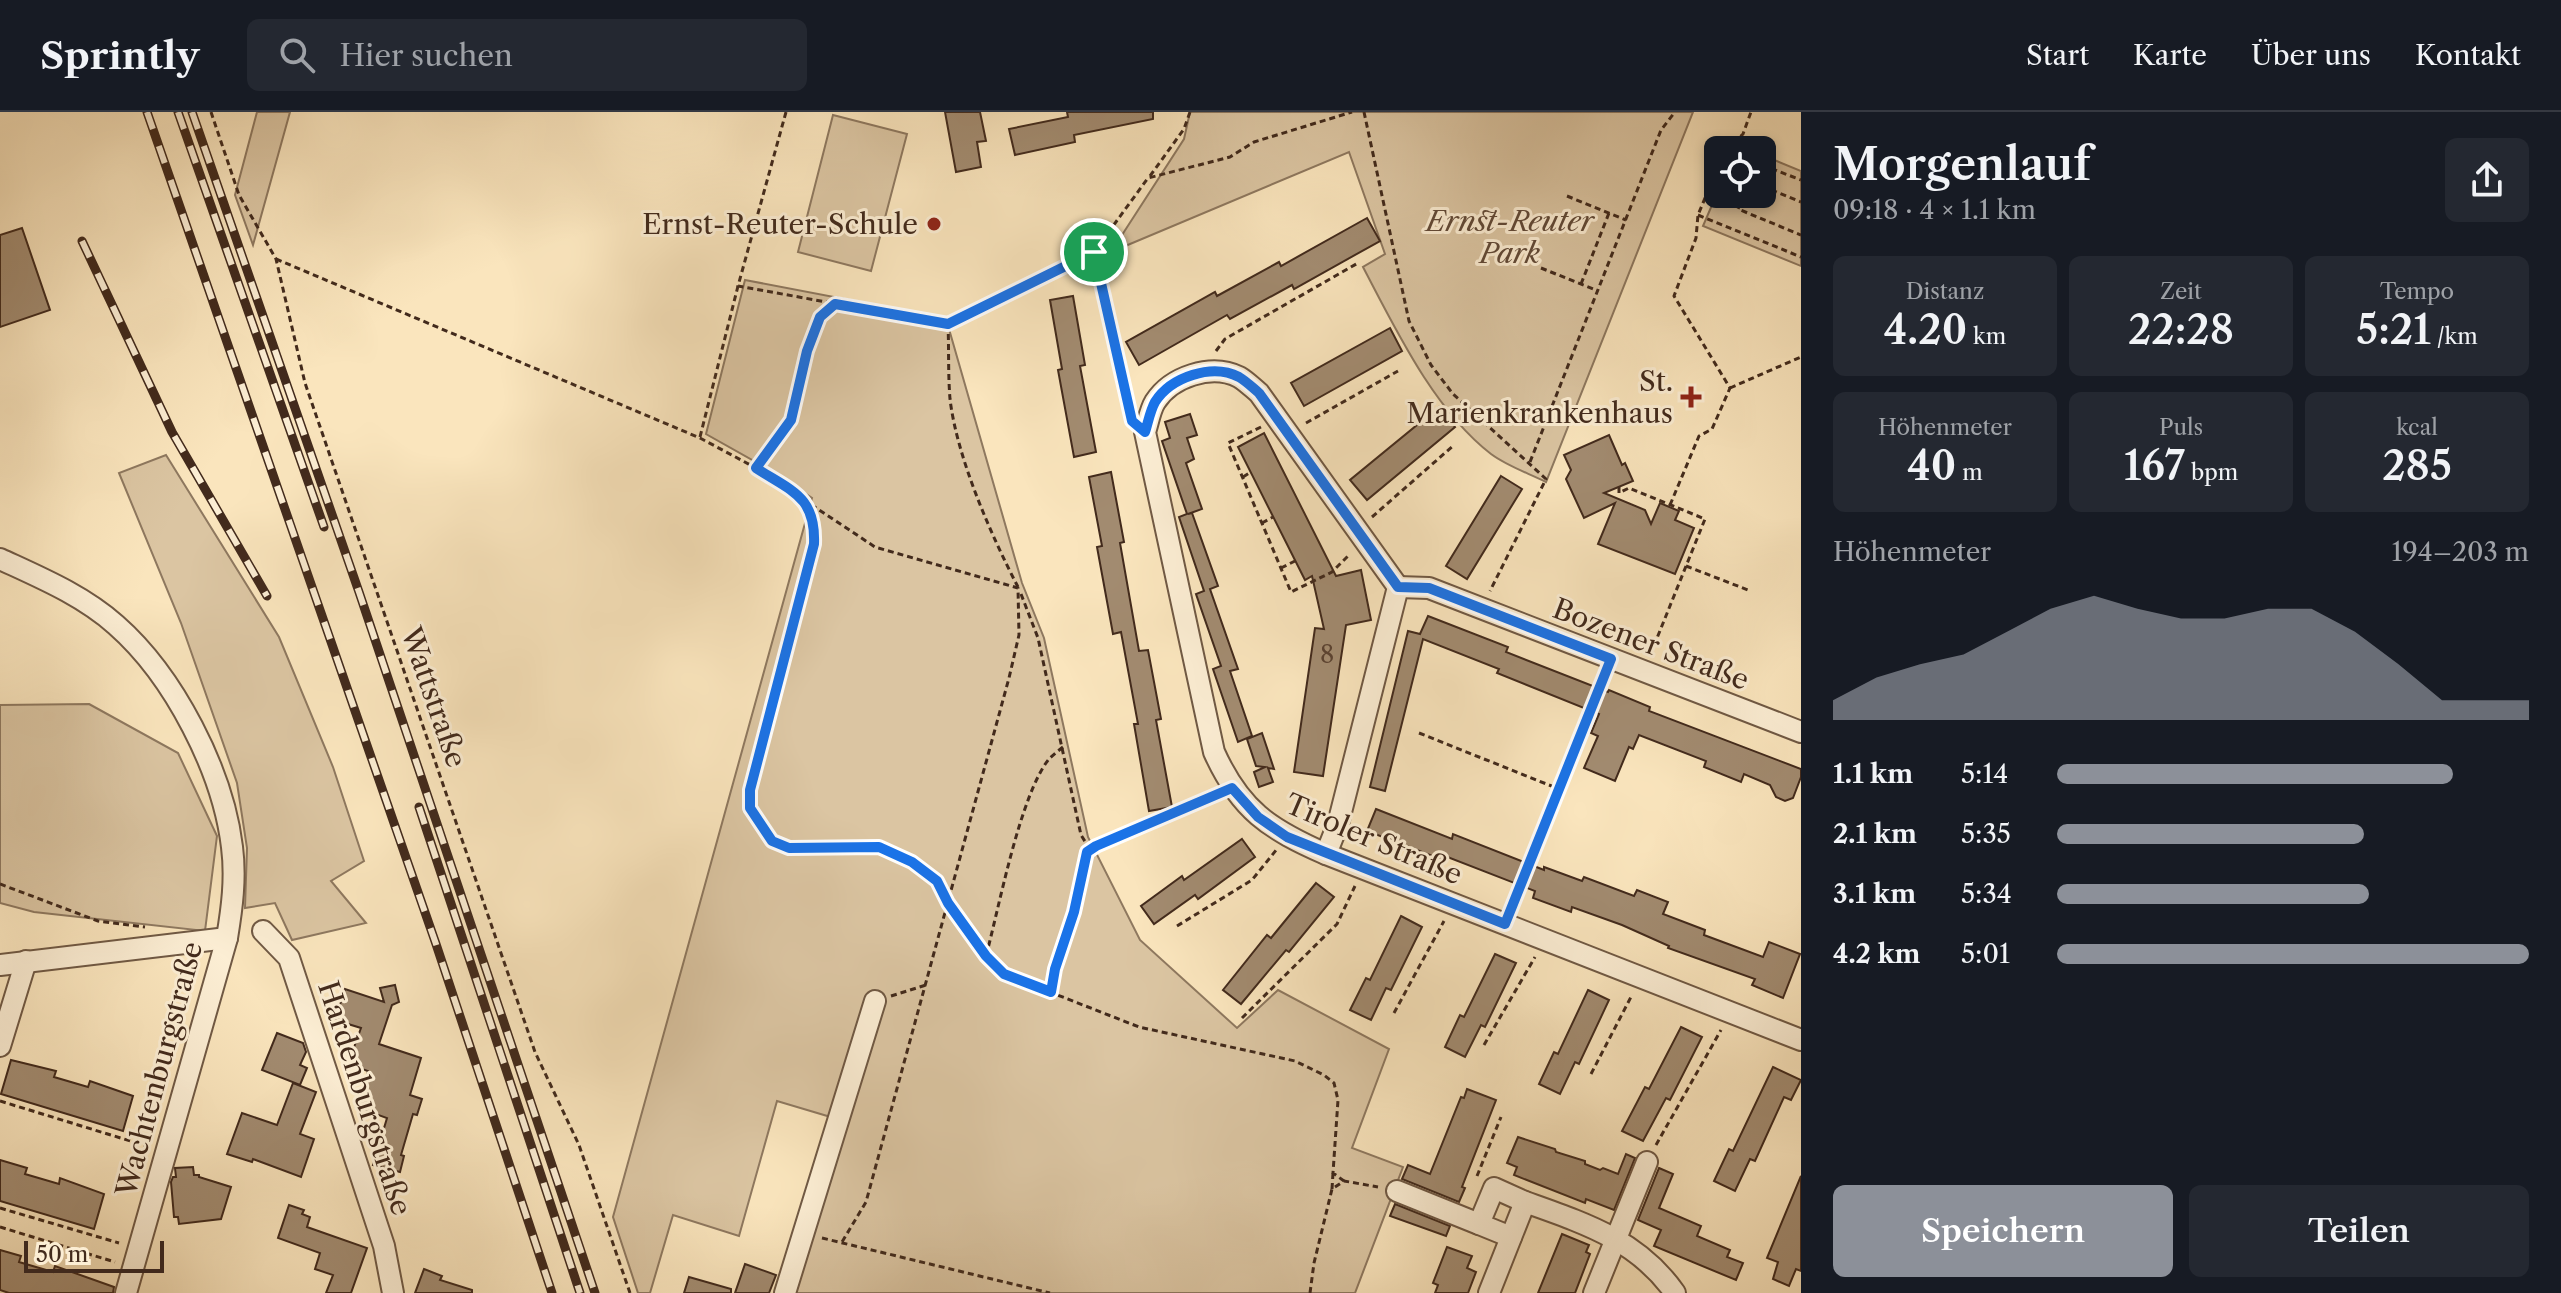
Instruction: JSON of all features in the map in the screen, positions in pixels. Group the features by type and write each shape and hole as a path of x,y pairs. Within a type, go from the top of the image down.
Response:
{"street":[{"path":"1145,432 1155,403 1173,384 1212,370 1238,376 1259,393 1398,587 1338,824 1326,854"},
{"name":"Tiroler Straße","path":"1145,432 1214,752 1232,788 1258,817 1287,837 1326,854 1801,1041"},
{"path":"0,559 71,593 99,612 136,645 174,694 201,747 228,824 234,869 227,938"},
{"name":"Bozener Straße","path":"1398,587 1429,588 1801,732"},
{"name":"Hardenburgstraße","path":"263,931 289,958 384,1246 393,1293"},
{"name":"Wachtenburgstraße","path":"0,965 227,938 126,1293"},
{"path":"0,1046 26,961"},
{"path":"785,1293 875,1001"},
{"path":"1594,1293 1647,1162"},
{"path":"1479,1224 1494,1188 1573,1219 1637,1251 1659,1271 1675,1293"},
{"path":"1397,1191 1511,1237"},
{"path":"1489,1293 1525,1202"}],"path":[{"name":"Wattstraße","path":"211,112 239,195 276,259 310,398 535,1052 579,1145 630,1293"},
{"path":"700,438 786,112"},
{"path":"738,286 948,324 1094,252 1184,129 1190,112"},
{"path":"1148,178 1230,157 1254,142 1352,112"},
{"path":"1364,112 1409,321 1431,365 1453,394 1546,479 1481,608"},
{"path":"1530,464 1661,130 1675,112"},
{"path":"1741,136 1751,112"},
{"path":"1776,170 1801,180"},
{"path":"1776,192 1801,202"},
{"path":"1567,196 1626,220"},
{"path":"1704,200 1698,215 1696,238 1674,296 1730,388"},
{"path":"1738,208 1801,235"},
{"path":"1581,284 1609,213"},
{"path":"1698,215 1801,257"},
{"path":"1094,252 1132,421 1145,432"},
{"path":"276,259 700,438 756,468 875,547 1018,588"},
{"path":"1212,370 1216,348 1225,339 1358,263"},
{"path":"1541,268 1598,291"},
{"path":"756,468 791,420 811,340 820,317 835,304"},
{"path":"948,324 951,401 959,441 992,538 1018,588 1038,638 1081,835 1086,843 1096,846"},
{"path":"1670,505 1699,436 1712,429 1730,388 1801,357"},
{"path":"1398,371 1284,426 1228,443 1291,592 1332,572 1361,536 1454,445"},
{"path":"1243,477 1251,472"},
{"path":"1619,487 1619,493 1629,488 1705,519 1643,671"},
{"path":"806,501 815,527 814,544 750,790 750,808 772,841 789,848 879,847 912,862 937,881 948,903 986,956 1004,974 1139,1027 1295,1061 1334,1083 1338,1100 1332,1189 1310,1293"},
{"path":"1262,523 1273,517"},
{"path":"1281,568 1295,561"},
{"path":"1686,566 1748,590"},
{"path":"1018,588 1019,635 926,985 866,1202 842,1242 1050,1293"},
{"path":"1505,924 1611,659"},
{"path":"1419,733 1559,789"},
{"path":"986,956 1023,817 1039,776 1049,759 1063,747"},
{"path":"1051,992 1087,852 1232,788"},
{"path":"1177,926 1252,880 1287,837"},
{"path":"1242,1018 1337,924 1364,869"},
{"path":"0,884 98,921 164,930 168,946"},
{"path":"1394,1013 1453,904"},
{"path":"1484,1045 1545,940"},
{"path":"1591,1074 1641,978"},
{"path":"875,1001 926,985"},
{"path":"1647,1162 1730,1012"},
{"path":"0,1101 166,1151"},
{"path":"1494,1188 1476,1180 1501,1117"},
{"path":"1333,1173 1344,1181 1397,1191"},
{"path":"1332,1189 1344,1181"},
{"path":"0,1208 137,1258"},
{"path":"0,1227 137,1258"}],"green space":[{"path":"257,112 290,112 253,245 235,195"},
{"name":"Ernst-Reuter Park","path":"1190,112 1693,112 1546,482 1497,458 1470,436 1418,368 1363,267 1385,254 1349,152 1111,252 1184,139"},
{"path":"833,115 907,134 871,271 798,252"},
{"path":"1776,161 1801,171 1801,266 1703,226 1711,208 1776,208"},
{"path":"745,280 949,319 945,329 949,329 1022,583 1044,638 1088,837 1140,940 1237,1028 1278,990 1389,1049 1352,1148 1403,1167 1355,1293 791,1293 844,1121 777,1101 739,1236 673,1215 650,1293 638,1293 613,1217 812,498 706,434"},
{"path":"166,455 279,637 333,767 364,861 331,881 366,923 292,940 275,903 245,908 247,848 237,783 181,623 119,473"},
{"path":"89,704 178,753 217,836 205,931 34,912 0,903 0,705"}],"building":[{"path":"945,112 980,112 986,141 977,142 981,167 956,172"},
{"path":"1067,112 1153,112 1153,119 1074,135 1075,142 1015,155 1009,129 1068,117"},
{"path":"1367,218 1380,241 1294,289 1292,285 1230,319 1227,315 1139,365 1126,342 1215,292 1217,296 1279,262 1281,266"},
{"path":"22,228 50,310 0,327 0,235"},
{"path":"1073,296 1085,365 1080,366 1096,452 1074,457 1058,370 1062,369 1050,300"},
{"path":"1390,328 1402,351 1304,406 1291,383"},
{"path":"1439,407 1455,427 1367,500 1350,480"},
{"path":"1190,414 1197,435 1187,438 1194,459 1186,463 1202,509 1188,514 1192,513 1218,586 1210,589 1238,669 1230,671 1252,736 1238,742 1213,669 1221,666 1196,594 1204,591 1179,517 1187,514 1162,441 1170,438 1165,422"},
{"path":"1264,433 1336,576 1361,570 1371,620 1346,625 1323,776 1294,772 1315,628 1324,629 1312,576 1305,580 1238,447"},
{"path":"1609,435 1633,481 1604,493 1645,510 1651,524 1660,503 1679,511 1675,520 1694,528 1675,574 1598,544 1615,503 1584,518 1566,479 1571,470 1564,455"},
{"path":"1111,472 1139,651 1148,650 1161,719 1156,720 1172,807 1149,811 1134,724 1138,724 1121,632 1113,634 1097,547 1102,546 1089,477"},
{"path":"1501,476 1522,489 1467,579 1446,566"},
{"path":"1428,616 1508,647 1506,652 1650,707 1649,711 1801,769 1793,798 1785,801 1776,797 1770,785 1744,774 1741,782 1704,767 1706,761 1639,735 1633,749 1629,747 1615,781 1584,768 1598,736 1591,733 1599,714 1423,639 1385,791 1370,787 1408,631 1420,634"},
{"path":"1262,733 1274,769 1268,768 1273,782 1259,787 1254,772 1265,767 1256,766 1247,739"},
{"path":"1376,809 1452,839 1453,834 1544,870 1544,867 1582,881 1584,877 1634,896 1637,890 1668,902 1663,914 1705,930 1704,935 1763,957 1769,942 1800,954 1783,998 1752,985 1755,979 1668,948 1622,925 1572,907 1571,912 1533,898 1535,891 1445,856 1443,860 1367,831"},
{"path":"1242,839 1255,857 1198,899 1195,895 1154,924 1141,906"},
{"path":"1316,883 1334,897 1241,1004 1223,990 1267,935 1271,938"},
{"path":"1401,916 1422,927 1391,990 1386,988 1371,1020 1350,1010 1366,978 1370,980"},
{"path":"1495,954 1516,963 1485,1027 1481,1025 1465,1057 1445,1047 1460,1015 1464,1017"},
{"path":"395,985 399,1002 392,1005 379,1044 421,1058 410,1095 422,1099 417,1115 413,1114 401,1155 404,1156 400,1172 373,1165 387,1118 356,1107 368,1071 348,1064 361,1028 335,1020 345,989 384,1002 380,988"},
{"path":"1588,990 1609,1000 1579,1064 1575,1062 1560,1094 1539,1084 1554,1052 1558,1054"},
{"path":"1681,1027 1702,1037 1670,1100 1666,1098 1643,1141 1622,1131 1645,1087 1649,1089"},
{"path":"277,1033 303,1043 306,1052 300,1065 307,1068 300,1085 262,1070"},
{"path":"11,1060 56,1071 54,1077 88,1087 90,1081 133,1096 123,1131 1,1094"},
{"path":"1773,1067 1801,1080 1791,1100 1784,1097 1755,1161 1750,1159 1735,1191 1714,1181 1729,1149 1733,1151"},
{"path":"293,1083 316,1092 300,1134 314,1139 301,1177 253,1159 252,1162 227,1154 242,1113 277,1125"},
{"path":"1467,1089 1496,1100 1459,1202 1402,1179 1408,1165 1430,1174"},
{"path":"1518,1137 1585,1161 1585,1164 1600,1170 1603,1168 1618,1174 1626,1154 1635,1158 1614,1210 1586,1199 1585,1203 1514,1175 1517,1167 1507,1163"},
{"path":"0,1160 27,1168 25,1174 59,1184 60,1178 104,1194 94,1229 0,1201"},
{"path":"193,1167 194,1175 231,1187 221,1219 179,1224 178,1217 174,1217 171,1182 176,1177 175,1168"},
{"path":"1659,1168 1673,1174 1659,1208 1701,1226 1697,1236 1730,1250 1727,1257 1743,1263 1736,1280 1654,1246 1661,1230 1638,1220"},
{"path":"1801,1176 1801,1271 1796,1269 1789,1286 1773,1279 1778,1262 1767,1258"},
{"path":"1395,1204 1450,1226 1446,1236 1390,1216"},
{"path":"289,1205 304,1210 302,1214 310,1217 307,1227 367,1248 351,1293 326,1293 333,1275 315,1269 320,1253 278,1238"},
{"path":"1562,1234 1589,1245 1586,1252 1590,1254 1575,1293 1538,1293"},
{"path":"1447,1247 1472,1256 1467,1268 1476,1272 1468,1293 1435,1293 1438,1285 1433,1283"},
{"path":"0,1250 21,1256 19,1262 53,1272 55,1266 114,1287 113,1293 9,1293 0,1290"},
{"path":"745,1264 776,1275 769,1293 735,1293"},
{"path":"424,1269 442,1276 440,1280 472,1290 472,1293 415,1293"},
{"path":"689,1277 731,1289 731,1293 684,1293"}],"railway":[{"path":"147,112 436,944 552,1293"},
{"path":"178,112 324,527"},
{"path":"192,112 359,592 595,1293"},
{"path":"82,241 172,432 267,596"},
{"path":"419,807 580,1293"}],"place":[{"name":"Ernst-Reuter-Schule","path":"934,224"},
{"name":"St. Marienkrankenhaus","path":"1691,397"}],"route":[{"path":"1094,252 1132,421 1145,432 1155,403 1173,384 1212,370 1238,376 1259,393 1279,419 1398,587 1429,588 1611,659 1505,924 1287,837 1258,817 1232,788 1087,852 1051,992 1004,974 986,956 948,903 937,881 912,862 879,847 789,848 772,841 759,826 750,808 750,790 814,544 815,527 806,501 756,468 791,420 807,351 820,317 835,304 948,324 1094,252"}]}
